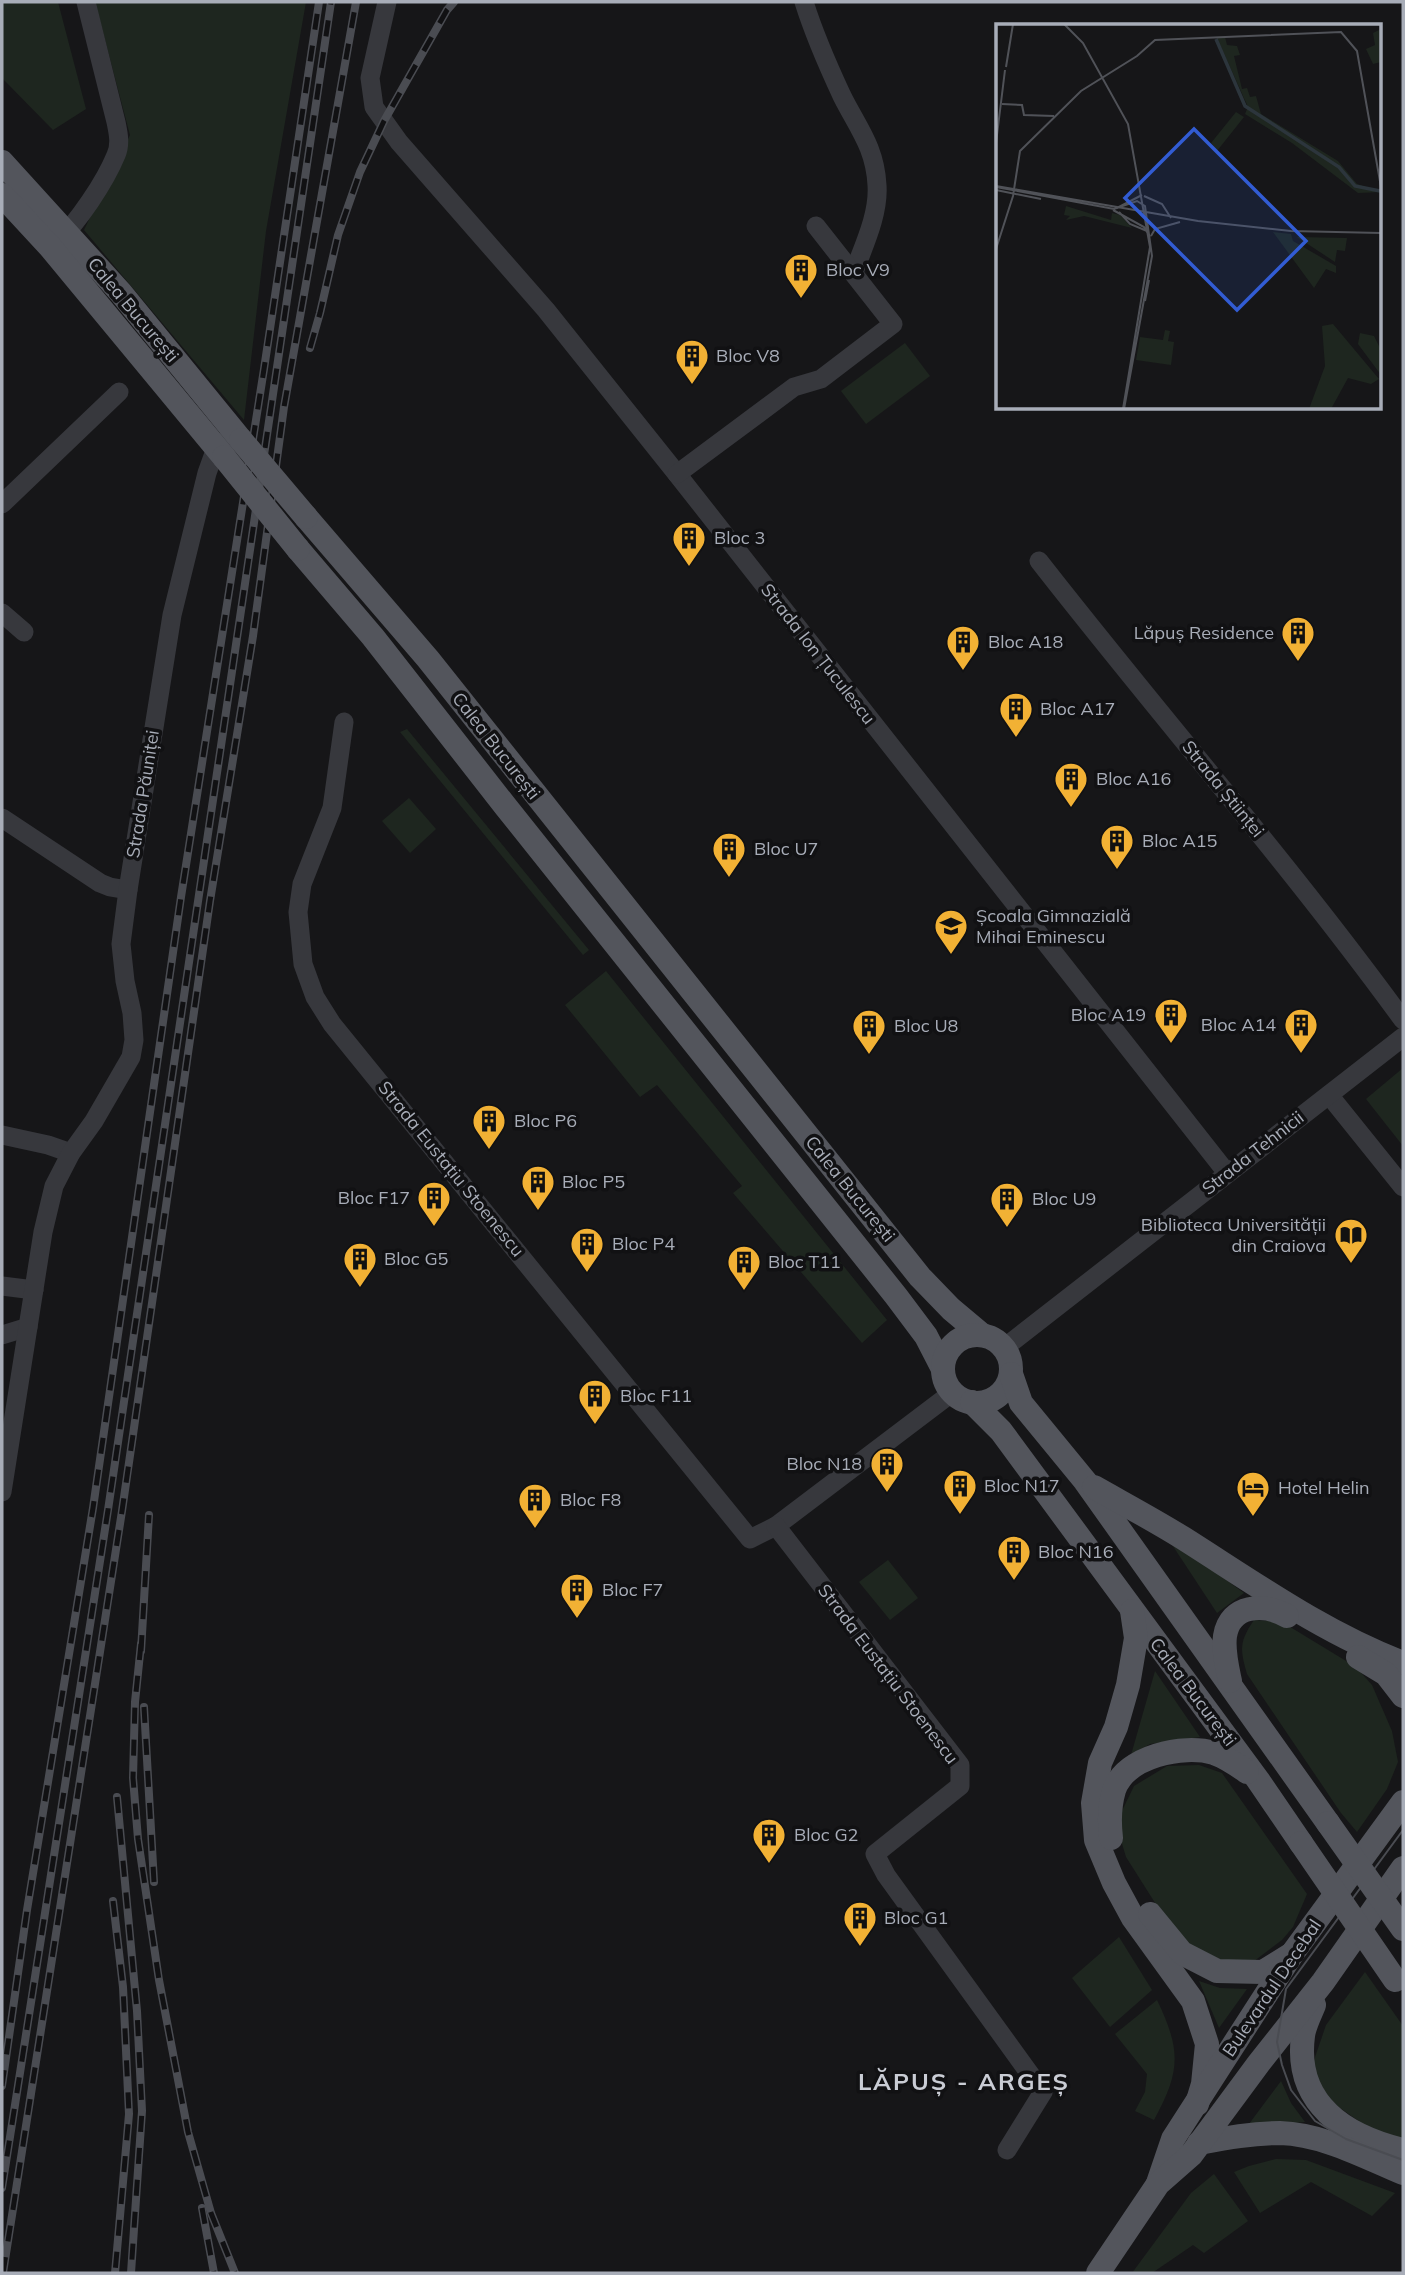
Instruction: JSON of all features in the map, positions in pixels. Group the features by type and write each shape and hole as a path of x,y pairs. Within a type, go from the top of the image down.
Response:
{"main road":[{"name":"Calea București","path":"2,162 59,240"},
{"name":"Calea București","path":"2,195 121,293 229,444 298,549 373,637 896,1296 926,1336 943,1368"},
{"name":"Calea București","path":"229,444 306,517 428,659 920,1277 951,1309 982,1335"},
{"path":"373,637 394,620"},
{"path":"982,1335 1004,1348 1011,1365 1011,1374 1006,1388 994,1398 980,1402 962,1397 948,1385 943,1368 948,1353 959,1341 982,1335"},
{"name":"Calea București","path":"1011,1374 1021,1403 1085,1481 1403,1929"},
{"name":"Calea București","path":"962,1397 1001,1431 1258,1780 1399,1985"},
{"path":"1085,1481 1182,1538 1258,1588 1374,1651 1403,1662"},
{"path":"1231,1685 1225,1660 1225,1635 1237,1614 1249,1608 1263,1607 1283,1613 1386,1674 1403,1696"},
{"path":"1132,1610 1136,1638 1128,1685 1116,1727 1100,1763 1093,1803 1096,1840 1114,1883 1133,1917 1193,2001 1207,2045 1203,2084 1197,2104"},
{"path":"1258,1780 1230,1759 1213,1753 1184,1750 1158,1754 1133,1767 1115,1787 1109,1816 1113,1849 1143,1905 1182,1952 1217,1971 1263,1972 1292,1954"},
{"name":"Bulevardul Decebal","path":"1158,2184 1173,2139 1292,1954 1403,1802"},
{"name":"Bulevardul Decebal","path":"1098,2273 1158,2184 1191,2155 1323,1982 1403,1868"},
{"path":"1323,1982 1303,2035 1304,2068 1310,2088 1320,2107 1340,2124 1373,2143 1403,2150"},
{"path":"1199,2143 1241,2135 1282,2133 1336,2146 1403,2172"}],"street":[{"path":"59,240 92,199 118,153 119,135 86,2"},
{"name":"Strada Ion Țuculescu","path":"387,2 370,78 370,91 374,107 399,142 546,310 1227,1174"},
{"path":"804,2 843,97 871,148 878,186 873,219 854,272"},
{"path":"677,474 794,387 821,380 892,324 817,226"},
{"path":"2,504 119,392"},
{"name":"Strada Păuniței","path":"2,1492 43,1232 54,1186 71,1153 94,1121 131,1057 134,1040 132,1013 121,944 128,890 172,615 207,473 229,444"},
{"name":"Strada Științei","path":"1039,561 1210,772 1403,1020"},
{"path":"2,613 23,632"},
{"name":"Strada Eustațiu Stoenescu","path":"344,722 332,808 302,884 298,912 303,964 316,997 332,1024 750,1539 776,1526 962,1397"},
{"path":"2,818 100,883 128,890"},
{"name":"Strada Tehnicii","path":"1004,1348 1403,1037"},
{"path":"1329,1095 1403,1187"},
{"path":"2,1135 48,1144 71,1153"},
{"path":"2,1286 34,1290"},
{"path":"2,1335 28,1327"},
{"name":"Strada Eustațiu Stoenescu","path":"776,1526 960,1765 960,1786 875,1854 886,1875 1044,2091 1007,2150"}],"shaded area":[{"path":"2,2 58,2 86,109 53,130 2,78"},
{"path":"95,2 306,2 266,231 244,420 84,230 130,135"},
{"path":"905,343 930,376 866,424 841,391"},
{"path":"407,729 589,950 583,955 400,732"},
{"path":"409,798 436,829 410,853 382,821"},
{"path":"606,971 887,1320 862,1343 733,1193 742,1186 657,1085 640,1097 565,1005"},
{"path":"1403,1068 1403,1146 1366,1099"},
{"path":"1167,1537 1244,1593 1217,1613"},
{"path":"888,1560 918,1598 890,1620 859,1582"},
{"path":"1254,1620 1282,1622 1356,1667 1372,1685 1392,1731 1398,1762 1387,1789 1357,1832 1341,1813 1247,1674 1242,1646"},
{"path":"1155,1671 1200,1737 1150,1744 1131,1755"},
{"path":"1199,1765 1222,1773 1307,1894 1293,1927 1282,1940 1253,1962 1218,1962 1187,1945 1164,1917 1126,1857 1120,1837 1120,1815 1134,1786 1167,1766"},
{"path":"1119,1937 1152,1990 1110,2027 1072,1978"},
{"path":"1365,1972 1403,2026 1403,2138 1379,2135 1327,2099 1312,2066 1326,2025"},
{"path":"1199,1981 1220,1988 1247,1989 1219,2028"},
{"path":"1157,2000 1170,2033 1175,2060 1169,2088 1154,2120 1135,2111 1145,2092 1147,2074 1115,2034"},
{"path":"1281,2081 1291,2103 1305,2122 1246,2128"},
{"path":"1276,2159 1306,2160 1395,2193 1372,2216 1311,2182 1260,2213 1234,2172"},
{"path":"1214,2174 1248,2221 1204,2253 1193,2245 1152,2273 1132,2273 1191,2193"}],"tram line":[{"path":"1403,1830 1286,1989 1277,2042 1291,2090 1315,2121 1346,2139 1403,2160"}],"railway":[{"path":"2,2086 27,1910 93,1508 181,897 319,2"},
{"path":"2,2188 108,1510 331,2"},
{"path":"3,2273 122,1511 210,901 253,636 284,407 356,2"},
{"path":"310,348 338,235 360,172 384,121 454,2"},
{"path":"141,1651 149,1515"},
{"path":"141,1644 135,1702 133,1778 138,1839 159,1980 188,2132 211,2213 235,2273"},
{"path":"144,1707 154,1882"},
{"path":"117,1797 137,2011 142,2111 131,2273"},
{"path":"113,1901 123,1987 129,2114 115,2273"},
{"path":"202,2208 214,2273"}],"place":[{"name":"Bloc V9","path":"801,300"},
{"name":"Bloc V8","path":"692,386"},
{"name":"Bloc 3","path":"689,568"},
{"name":"Lăpuș Residence","path":"1298,663"},
{"name":"Bloc A18","path":"963,672"},
{"name":"Bloc A17","path":"1016,739"},
{"name":"Bloc A16","path":"1071,809"},
{"name":"Bloc A15","path":"1117,871"},
{"name":"Bloc U7","path":"729,879"},
{"name":"Școala Gimnazială Mihai Eminescu","path":"951,956"},
{"name":"Bloc A19","path":"1171,1045"},
{"name":"Bloc A14","path":"1301,1055"},
{"name":"Bloc U8","path":"869,1056"},
{"name":"Bloc P6","path":"489,1151"},
{"name":"Bloc P5","path":"538,1212"},
{"name":"Bloc F17","path":"434,1228"},
{"name":"Bloc U9","path":"1007,1229"},
{"name":"Biblioteca Universității din Craiova","path":"1351,1265"},
{"name":"Bloc P4","path":"587,1274"},
{"name":"Bloc G5","path":"360,1289"},
{"name":"Bloc T11","path":"744,1292"},
{"name":"Bloc F11","path":"595,1426"},
{"name":"Bloc N18","path":"887,1494"},
{"name":"Bloc N17","path":"960,1516"},
{"name":"Hotel Helin","path":"1253,1518"},
{"name":"Bloc F8","path":"535,1530"},
{"name":"Bloc N16","path":"1014,1582"},
{"name":"Bloc F7","path":"577,1620"},
{"name":"Bloc G2","path":"769,1865"},
{"name":"Bloc G1","path":"860,1948"}],"district":[{"name":"LĂPUȘ - ARGEȘ","path":"964,2082"}]}
